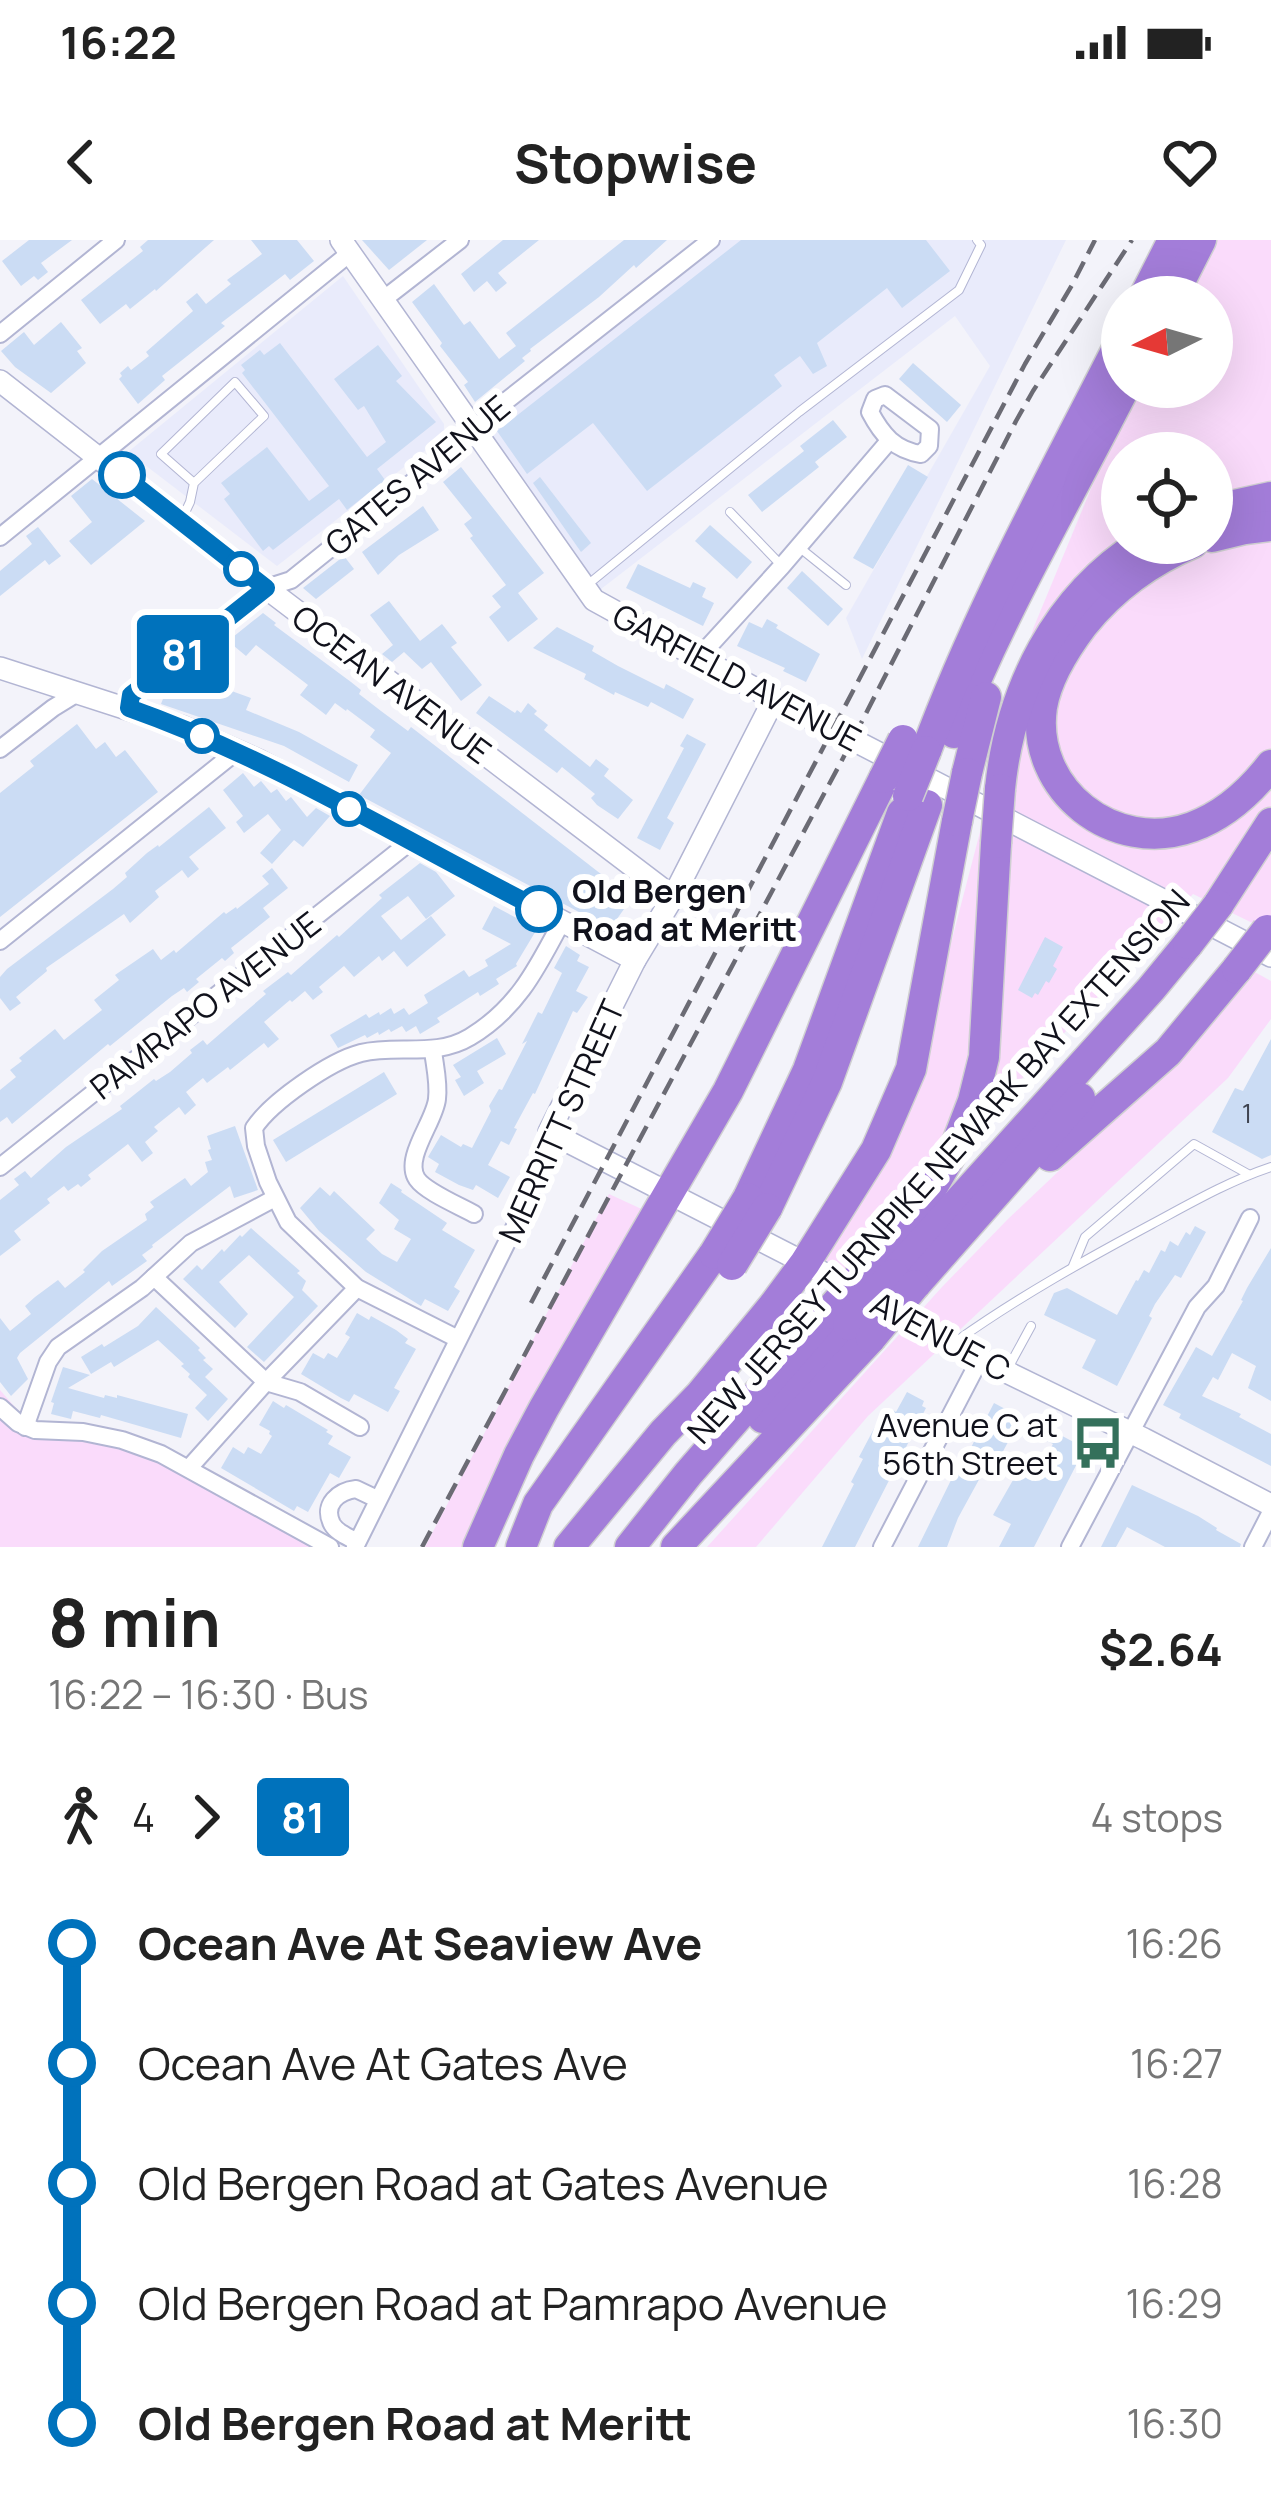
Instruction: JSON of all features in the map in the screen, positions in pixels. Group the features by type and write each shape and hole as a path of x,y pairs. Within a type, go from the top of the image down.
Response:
{"highway":[{"path":"1155,276 1173,240"},
{"path":"1183,276 1201,240"},
{"path":"524,1547 538,1504 723,1259 757,1203 906,793 935,756 1101,381"},
{"path":"478,1547 544,1408 759,1032 906,793 935,756 981,713 1004,596 1114,408"},
{"path":"1233,505 1271,496"},
{"path":"1233,532 1271,526"},
{"path":"630,1547 688,1474 848,1325 893,1274 955,1148 974,1101 984,1057 1002,764 1014,712 1035,660 1065,614 1113,564"},
{"path":"1151,564 1121,585 1089,618 1049,683 1042,739 1050,767 1066,793 1089,815 1116,828 1147,834 1177,832 1208,820 1239,800 1271,765"},
{"path":"569,1547 700,1395 805,1263 877,1150 911,1069 956,821 935,756"},
{"name":"NEW JERSEY TURNPIKE NEWARK BAY EXTENSION","path":"1227,909 1271,823"},
{"name":"NEW JERSEY TURNPIKE NEWARK BAY EXTENSION","path":"893,1274 969,1226 1271,859"},
{"path":"969,1226 980,1222 1168,1052 1270,937"},
{"name":"NEW JERSEY TURNPIKE NEWARK BAY EXTENSION","path":"647,1547 1136,1006 1197,948"},
{"name":"NEW JERSEY TURNPIKE NEWARK BAY EXTENSION","path":"676,1547 848,1325"},
{"path":"586,1547 674,1438 700,1395"}],"main road":[{"name":"GARFIELD AVENUE","path":"346,246 594,600 774,699 1270,937"},
{"name":"OCEAN AVENUE","path":"0,381 673,897"},
{"path":"0,668 184,727 260,760 634,960"},
{"name":"MERRITT STREET","path":"549,1132 634,960 673,897 774,699"},
{"name":"AVENUE C","path":"549,1132 1271,1508"}],"street":[{"path":"0,334 116,240"},
{"path":"384,299 460,240"},
{"name":"GATES AVENUE","path":"129,708 131,695 266,588 291,580 476,431 487,416 711,240"},
{"path":"0,537 346,246"},
{"path":"700,656 890,441"},
{"path":"0,749 79,692"},
{"path":"0,941 237,752"},
{"name":"PAMRAPO AVENUE","path":"0,1167 410,842"},
{"path":"458,1339 357,1288 288,1222 275,1198 254,1128 283,1097 360,1054 433,1051 468,1039 509,1007 529,983 562,921"},
{"path":"433,1051 437,1105 413,1168 417,1180 428,1189 474,1214"},
{"name":"MERRITT STREET","path":"356,1544 528,1199 549,1132"},
{"path":"25,1427 58,1347 154,1277 190,1243 275,1198"},
{"path":"1070,1547 1197,1307 1216,1286 1250,1218"},
{"path":"154,1277 266,1382 301,1392 360,1427"},
{"path":"189,1468 357,1288"},
{"path":"882,1547 980,1359"},
{"path":"0,1407 25,1427 83,1432 161,1454 330,1547"},
{"path":"356,1544 331,1522 332,1502 338,1494 356,1489 377,1499"},
{"path":"1253,1547 1271,1508"}],"lane":[{"path":"583,588 799,412 959,290 981,245 977,240"},
{"path":"180,522 194,483 264,416 235,382 161,454 194,483"},
{"path":"730,512 782,566"},
{"path":"799,547 846,585"},
{"path":"1073,1266 1085,1237 1194,1144 1249,1174"},
{"path":"953,1344 1073,1266 1271,1167"},
{"path":"1007,1372 1031,1326"}],"shaded area":[{"path":"723,240 1066,240 862,659 846,618 990,366 955,316 592,596 479,433"},
{"path":"1217,240 1271,240 1271,932 1193,894 841,1274 822,1257 916,1077 1033,629 1101,464 1101,564 1233,564 1233,432 1114,432 1124,408 1233,408 1233,276 1192,276"},
{"path":"343,276 444,424 444,436 277,566 128,452"},
{"path":"1251,970 1271,981 1271,1019 1228,1078 868,1416 756,1547 707,1547 942,1287 1194,1043"},
{"path":"609,1194 648,1212 469,1547 425,1547"},
{"path":"0,1390 35,1430 136,1443 334,1547 0,1547"}],"building":[{"path":"29,240 72,240 41,263 48,272 21,286 2,261"},
{"path":"148,240 214,240 156,291 130,309 126,304 100,324 81,300 143,251 140,247"},
{"path":"251,240 297,240 314,261 290,280 285,274 221,323 225,326 162,376 165,380 138,404 119,379 120,373 149,356 146,352 193,311 186,302 197,293 206,304 231,284 227,280 262,254"},
{"path":"362,240 427,240 389,270"},
{"path":"503,240 539,240 498,273 507,283 496,292 487,281 474,292 461,274"},
{"path":"624,240 667,240 530,349 522,358 525,361 475,402 464,385 468,382 412,302 434,284 464,325 470,321 499,359 516,346 506,333"},
{"path":"741,240 926,240 950,271 902,308 887,288 817,343 827,366 813,374 800,356 774,375 782,386 647,491 593,423 527,474 497,431"},
{"path":"61,322 82,348 77,351 86,363 51,393 1,351 24,332 34,345"},
{"path":"280,343 367,457 386,442 364,406 358,410 334,379 378,345 402,376 396,381 436,422 377,469 385,480 347,510 339,499 273,550 269,546 263,551 224,499 230,494 221,483 267,447 309,501 329,486 242,373 241,365 260,350 264,355"},
{"path":"913,363 961,405 947,422 899,379"},
{"path":"833,420 847,437 815,462 819,467 762,512 748,495 804,451 800,446"},
{"path":"908,465 928,477 873,569 853,558"},
{"path":"461,467 544,573 518,593 538,619 508,642 489,617 501,607 492,596 506,585 470,538 464,524 472,518 443,482"},
{"path":"540,477 591,543 581,552 533,483"},
{"path":"92,479 145,521 91,565 69,541 92,522 71,496"},
{"path":"423,506 439,530 399,555 378,575 362,552"},
{"path":"710,525 752,562 737,579 695,541"},
{"path":"38,527 61,556 49,565 45,560 0,596 0,571 32,544 26,536"},
{"path":"344,556 354,569 316,599 303,588"},
{"path":"638,564 690,588 693,582 706,588 702,597 714,603 703,626 626,588"},
{"path":"802,571 843,609 828,626 787,588"},
{"path":"389,601 420,641 442,624 457,643 451,647 482,685 461,701 431,662 422,669 404,652 392,662 382,654 393,645 370,615"},
{"path":"263,613 381,711 408,731 411,727 632,898 614,923 607,927 359,795 391,753 370,737 375,730 347,709 335,703 326,715 300,695 308,685 256,645 246,656 228,641"},
{"path":"767,619 820,654 806,682 737,646 749,622 762,628"},
{"path":"557,627 594,646 592,651 618,666 694,699 683,719 651,702 648,707 614,695 584,679 586,674 533,648"},
{"path":"209,659 231,672 226,689 251,698 246,710 299,732 358,765 349,782 284,746 161,704 171,687 187,689 196,682"},
{"path":"489,696 515,713 521,713 528,703 548,725 544,730 590,767 596,759 609,769 604,776 633,800 618,819 597,805 591,798 595,794 562,767 557,773 476,713"},
{"path":"77,724 96,749 105,742 116,757 125,750 158,792 0,917 0,793 34,766 30,761"},
{"path":"687,734 706,744 667,818 674,823 660,850 637,838"},
{"path":"243,773 254,787 261,781 271,793 277,789 286,801 291,797 307,817 316,808 330,816 303,847 294,840 272,864 260,853 281,830 268,814 244,833 236,822 243,816 223,790"},
{"path":"209,807 226,828 189,857 199,869 188,878 182,870 155,891 159,897 130,923 124,914 46,968 16,997 21,1003 10,1011 0,998 0,977 7,969 113,889 147,853"},
{"path":"420,863 436,872 455,896 426,919 408,896 381,916 401,940 431,916 446,935 407,967 394,951 382,961 379,956 354,977 344,966 319,987 323,992 313,1000 305,991 290,1000 264,1022 279,1039 268,1048 264,1043 230,1070 207,1083 203,1078 186,1092 196,1105 185,1115 179,1107 154,1127 158,1131 145,1142 153,1153 142,1162 128,1144 88,1175 91,1179 81,1187 78,1184 68,1191 64,1186 14,1231 21,1240 0,1256 0,1200 19,1185 14,1179 25,1171 31,1178 154,1079 170,1072 203,1040 207,1045 266,994 263,991 339,937 382,898 379,895"},
{"path":"272,868 288,888 263,908 270,917 231,948 234,953 196,979 199,982 187,992 184,988 108,1044 12,1124 7,1117 0,1122 0,1090 16,1077 10,1070 22,1061 19,1058 55,1029 64,1040 102,1010 94,1000 119,980 115,975 153,949 161,960 176,953 224,912 237,909 269,884 262,876"},
{"path":"494,906 537,929 517,966 496,979 499,984 480,996 478,992 420,1034 416,1026 406,1032 402,1026 338,1048 330,1035 366,1014 369,1018 404,1008 409,1015 428,1003 424,995 464,970 469,977 488,966 485,960 511,944 482,929"},
{"path":"1045,937 1063,947 1049,983 1032,998 1018,990"},
{"path":"566,946 580,955 577,961 589,967 576,991 588,997 577,1013 573,1011 509,1145 501,1141 488,1165 510,1177 498,1198 476,1185 473,1190 459,1185 435,1172 439,1164 428,1157 441,1135 472,1148 491,1111 489,1106 502,1090 562,973 554,968"},
{"path":"497,1038 506,1054 477,1071 484,1083 464,1096 453,1065"},
{"path":"1271,1039 1271,1155 1262,1159 1212,1132 1235,1088 1243,1091"},
{"path":"384,1072 397,1094 286,1162 273,1140"},
{"path":"235,1126 258,1190 234,1198 230,1186 152,1245 142,1255 147,1261 112,1286 109,1281 20,1353 17,1358 28,1379 11,1396 0,1382 0,1318 10,1331 31,1314 25,1306 35,1297 58,1280 65,1288 102,1251 147,1220 145,1214 154,1207 150,1202 185,1178 191,1186 208,1172 205,1162 212,1160 207,1136"},
{"path":"391,1183 447,1223 442,1230 475,1250 454,1287 460,1291 448,1311 425,1299 421,1306 366,1272 300,1208 320,1187 330,1196 334,1191 375,1230 366,1239 397,1262 411,1239 394,1229 399,1220 379,1203"},
{"path":"1195,1226 1206,1232 1181,1278 1175,1275 1155,1304 1117,1386 1082,1368 1096,1340 1044,1315 1054,1293 1067,1288 1117,1315 1136,1280 1144,1270 1149,1273 1161,1250 1165,1252 1170,1241 1178,1246"},
{"path":"251,1228 300,1271 297,1273 306,1281 302,1290 318,1306 264,1362 247,1347 294,1297 249,1255 219,1282 248,1314 235,1328 183,1279 197,1265 202,1270"},
{"path":"1271,1248 1271,1401 1248,1388 1256,1366 1232,1353 1218,1380 1213,1377 1202,1396 1271,1434 1271,1466 1163,1405 1196,1347 1212,1356"},
{"path":"156,1307 200,1348 203,1360 213,1369 205,1377 228,1399 208,1421 195,1408 207,1395 158,1340 114,1367 111,1362 91,1374 81,1357 138,1326"},
{"path":"357,1313 396,1330 416,1349 394,1388 400,1391 388,1412 354,1394 349,1402 301,1374 313,1353 324,1359 328,1353 337,1358"},
{"path":"63,1367 90,1375 68,1388 188,1414 181,1438 101,1415 73,1411 71,1419 51,1414"},
{"path":"907,1392 924,1401 926,1408 855,1547 822,1547 854,1484 863,1459 859,1457 878,1421 890,1408 896,1412"},
{"path":"273,1401 328,1430 333,1436 328,1444 351,1457 339,1478 330,1473 308,1512 297,1506 294,1511 221,1468 233,1447 244,1454 248,1447 261,1454 272,1436 259,1425"},
{"path":"994,1403 1028,1421 1021,1434 1014,1431 994,1468 987,1465 947,1547 918,1547 954,1474"},
{"path":"1049,1429 1085,1448 1034,1547 999,1547 1011,1524 993,1515 1017,1473 1033,1481 1053,1444 1043,1439"},
{"path":"1132,1485 1198,1516 1240,1547 1165,1547 1127,1527 1116,1547 1101,1547"}],"railway":[{"path":"531,1303 1025,364 1095,240"},
{"path":"422,1547 841,762 1016,421 1132,240"}],"bus line":[{"name":"81","path":"122,475 266,588 131,695 129,708 260,760 539,909"}],"place":[{"name":"Old Bergen Road at Meritt","path":"539,909"},
{"name":"Avenue C at 56th Street","path":"1098,1443"}]}
